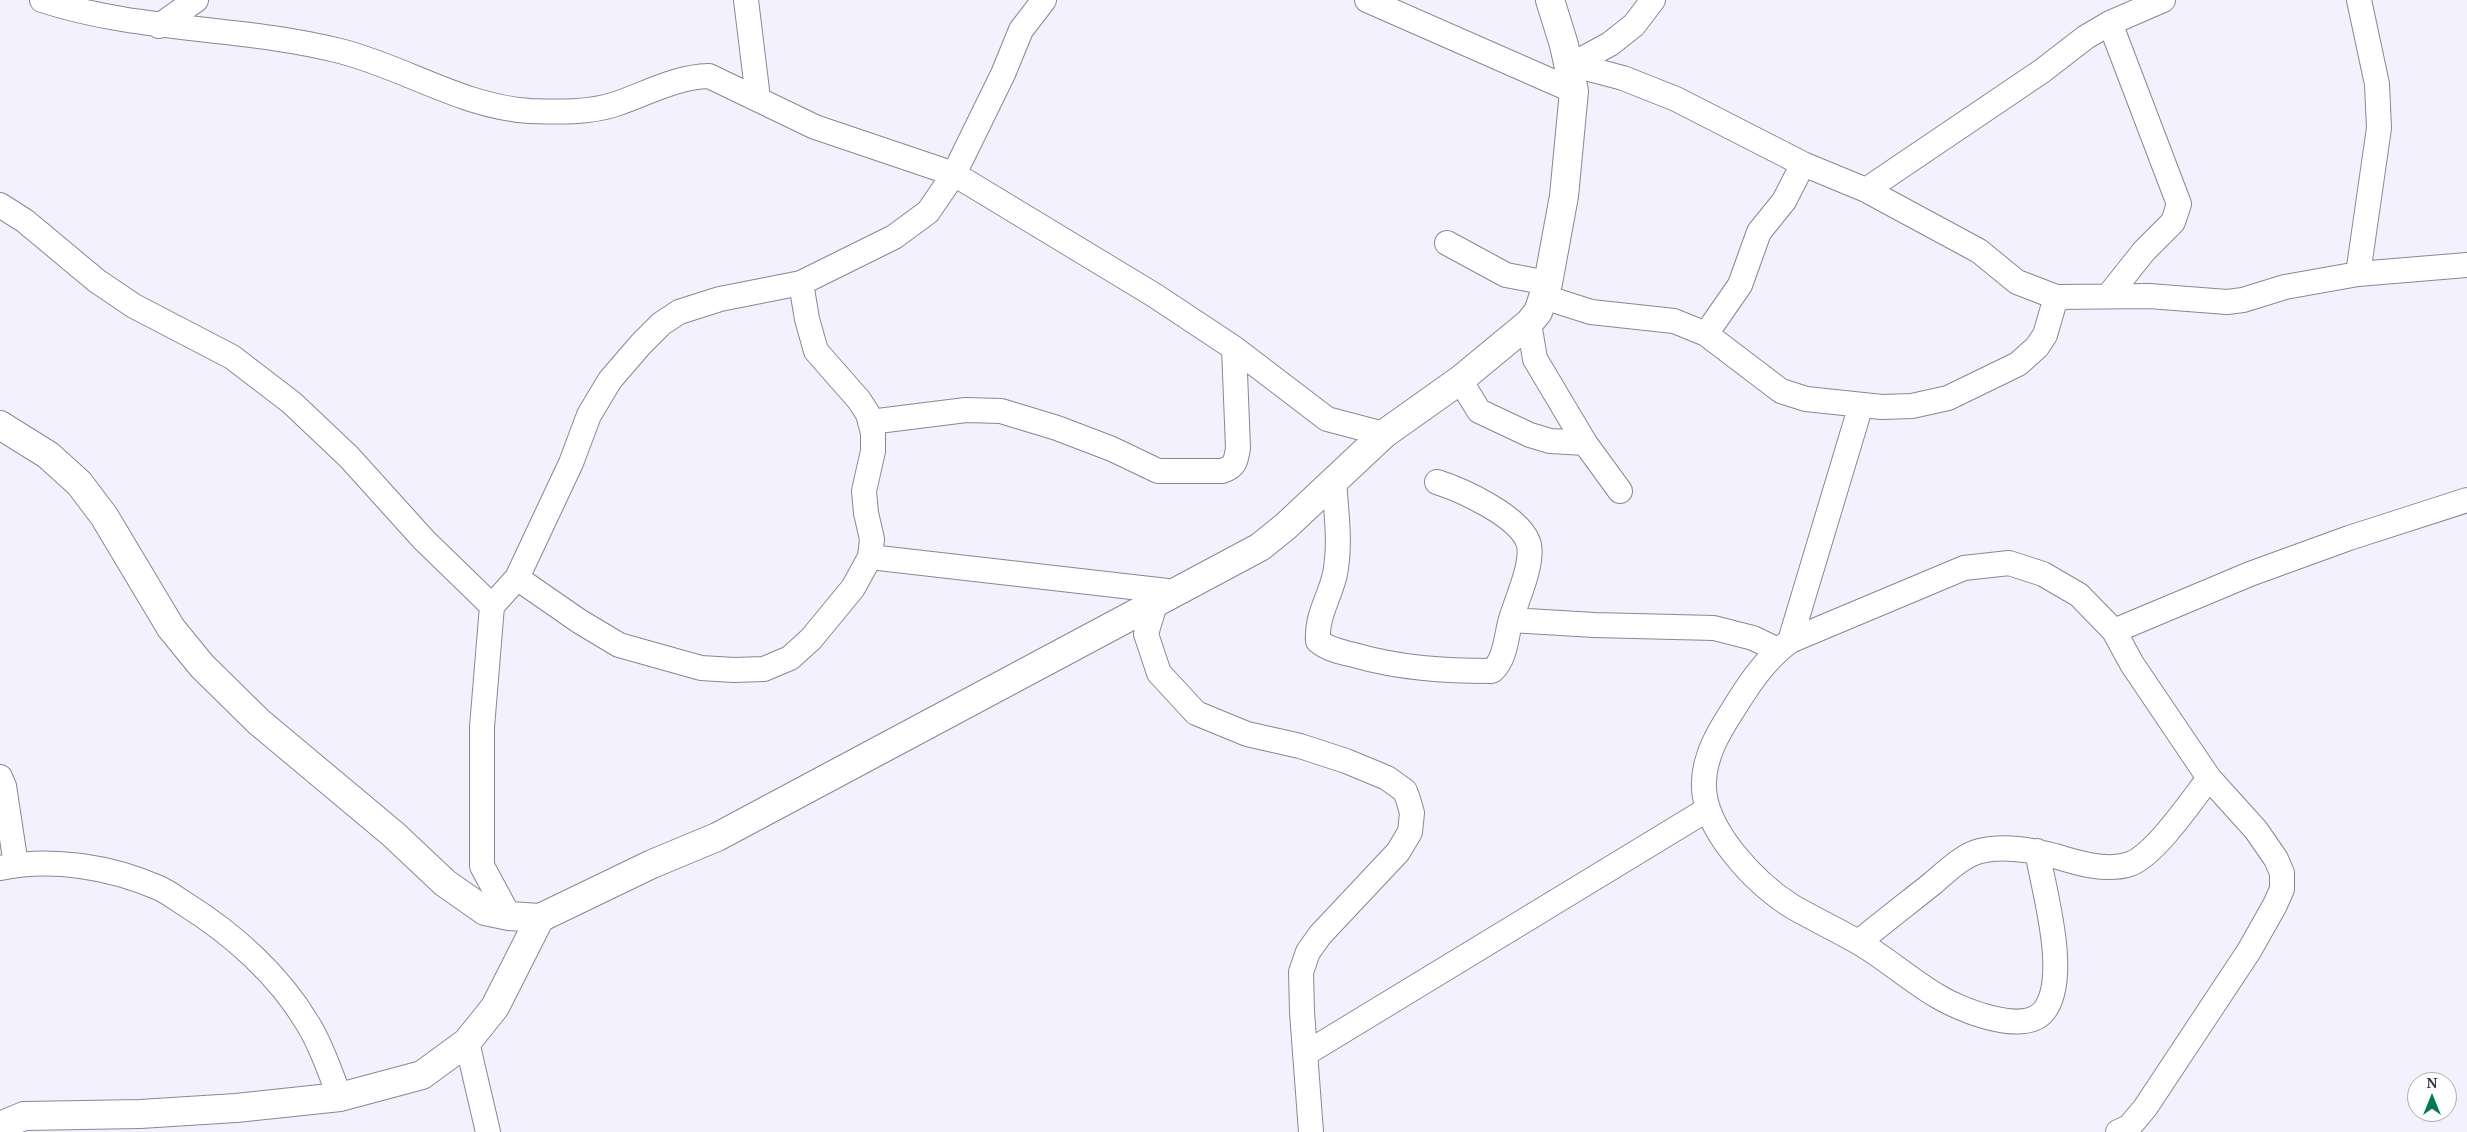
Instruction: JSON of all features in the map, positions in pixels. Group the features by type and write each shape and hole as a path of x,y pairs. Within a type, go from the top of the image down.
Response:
{"street":[{"path":"42,0 159,26 264,36 341,51 480,102 528,111 579,111 614,104 665,84 692,77 709,76 758,98 786,115 815,127 954,174 1096,258 1234,348 1327,419 1384,434"},
{"path":"159,26 196,0"},
{"path":"746,0 758,98"},
{"path":"508,916 482,866 482,727 492,606 518,578 571,462 589,415 610,380 641,344 662,324 679,312 720,299 801,283 894,237 928,212 954,174 1003,74 1021,30 1044,0"},
{"path":"1367,0 1574,91"},
{"path":"0,425 48,455 79,483 104,516 171,628 202,666 260,722 393,834 445,883 485,911 508,916 540,918 652,864 717,837 1260,546 1286,526 1384,434 1460,380 1530,323 1538,312 1546,290 1564,196 1574,91 1568,55 1550,0"},
{"path":"1568,55 1610,44 1634,25 1653,0"},
{"path":"1866,190 2042,71 2086,37 2110,23 2163,0"},
{"path":"2358,274 2380,128 2376,84 2359,0"},
{"path":"2109,295 2144,251 2173,222 2179,204 2110,23"},
{"path":"1568,55 1676,99 1803,164 1866,190 1979,251 2017,282 2056,297 2109,295 2176,297 2227,302 2243,300 2285,287 2358,274 2467,265"},
{"path":"1706,334 1740,285 1759,232 1784,201 1803,164"},
{"path":"0,204 25,221 97,281 134,306 232,357 292,403 349,456 424,540 492,606"},
{"path":"1448,243 1506,275 1546,290 1590,312 1674,321 1706,334 1781,391 1806,399 1861,405 1912,406 1948,398 2018,364 2037,347 2045,335 2056,297"},
{"path":"518,578 579,621 619,645 701,668 764,669 790,658 811,639 853,588 870,557 872,540 866,513 864,491 873,450 873,433 868,414 859,400 816,351 807,318 801,283"},
{"path":"1530,323 1535,360 1585,443 1620,492"},
{"path":"870,422 952,411 1002,411 1038,421 1103,445 1158,471 1222,471 1232,468 1236,461 1238,448 1234,348"},
{"path":"1460,380 1479,411 1530,435 1550,441 1585,443"},
{"path":"1784,645 1861,405"},
{"path":"1334,480 1338,537 1335,574 1317,628 1318,641 1323,645 1384,664 1437,671 1492,672 1498,666 1502,654 1528,561 1529,546 1523,533 1512,521 1496,510 1437,482"},
{"path":"2114,630 2250,574 2349,538 2467,500"},
{"path":"870,557 1166,597"},
{"path":"2037,851 2056,961 2056,982 2052,998 2043,1013 2027,1022 2007,1022 1991,1018 1939,998 1859,942 1792,906 1766,887 1728,848 1708,809 1704,782 1709,752 1725,722 1751,681 1784,645 1964,568 2009,563 2043,574 2079,595 2114,630 2132,664 2209,778 2256,830 2276,859 2282,873 2282,889 2249,951 2211,1005 2145,1108 2129,1127 2118,1132"},
{"path":"1166,597 1146,634 1159,673 1196,713 1247,734 1300,746 1387,778 1405,791 1412,813 1410,832 1398,852 1320,935 1308,952 1301,972 1311,1132"},
{"path":"1511,620 1594,625 1659,625 1714,628 1784,645"},
{"path":"0,777 4,786 8,867 66,865 96,868 160,888 200,913 237,942 292,999 309,1025 340,1097"},
{"path":"1859,942 1954,866 1978,851 2002,848 2037,851 2080,864 2116,867 2130,864 2142,857 2174,823 2209,778"},
{"path":"1305,1054 1708,809"},
{"path":"0,1126 24,1116 140,1114 236,1108 340,1097 422,1075 467,1042 495,1007 540,918"},
{"path":"467,1042 488,1132"}]}
